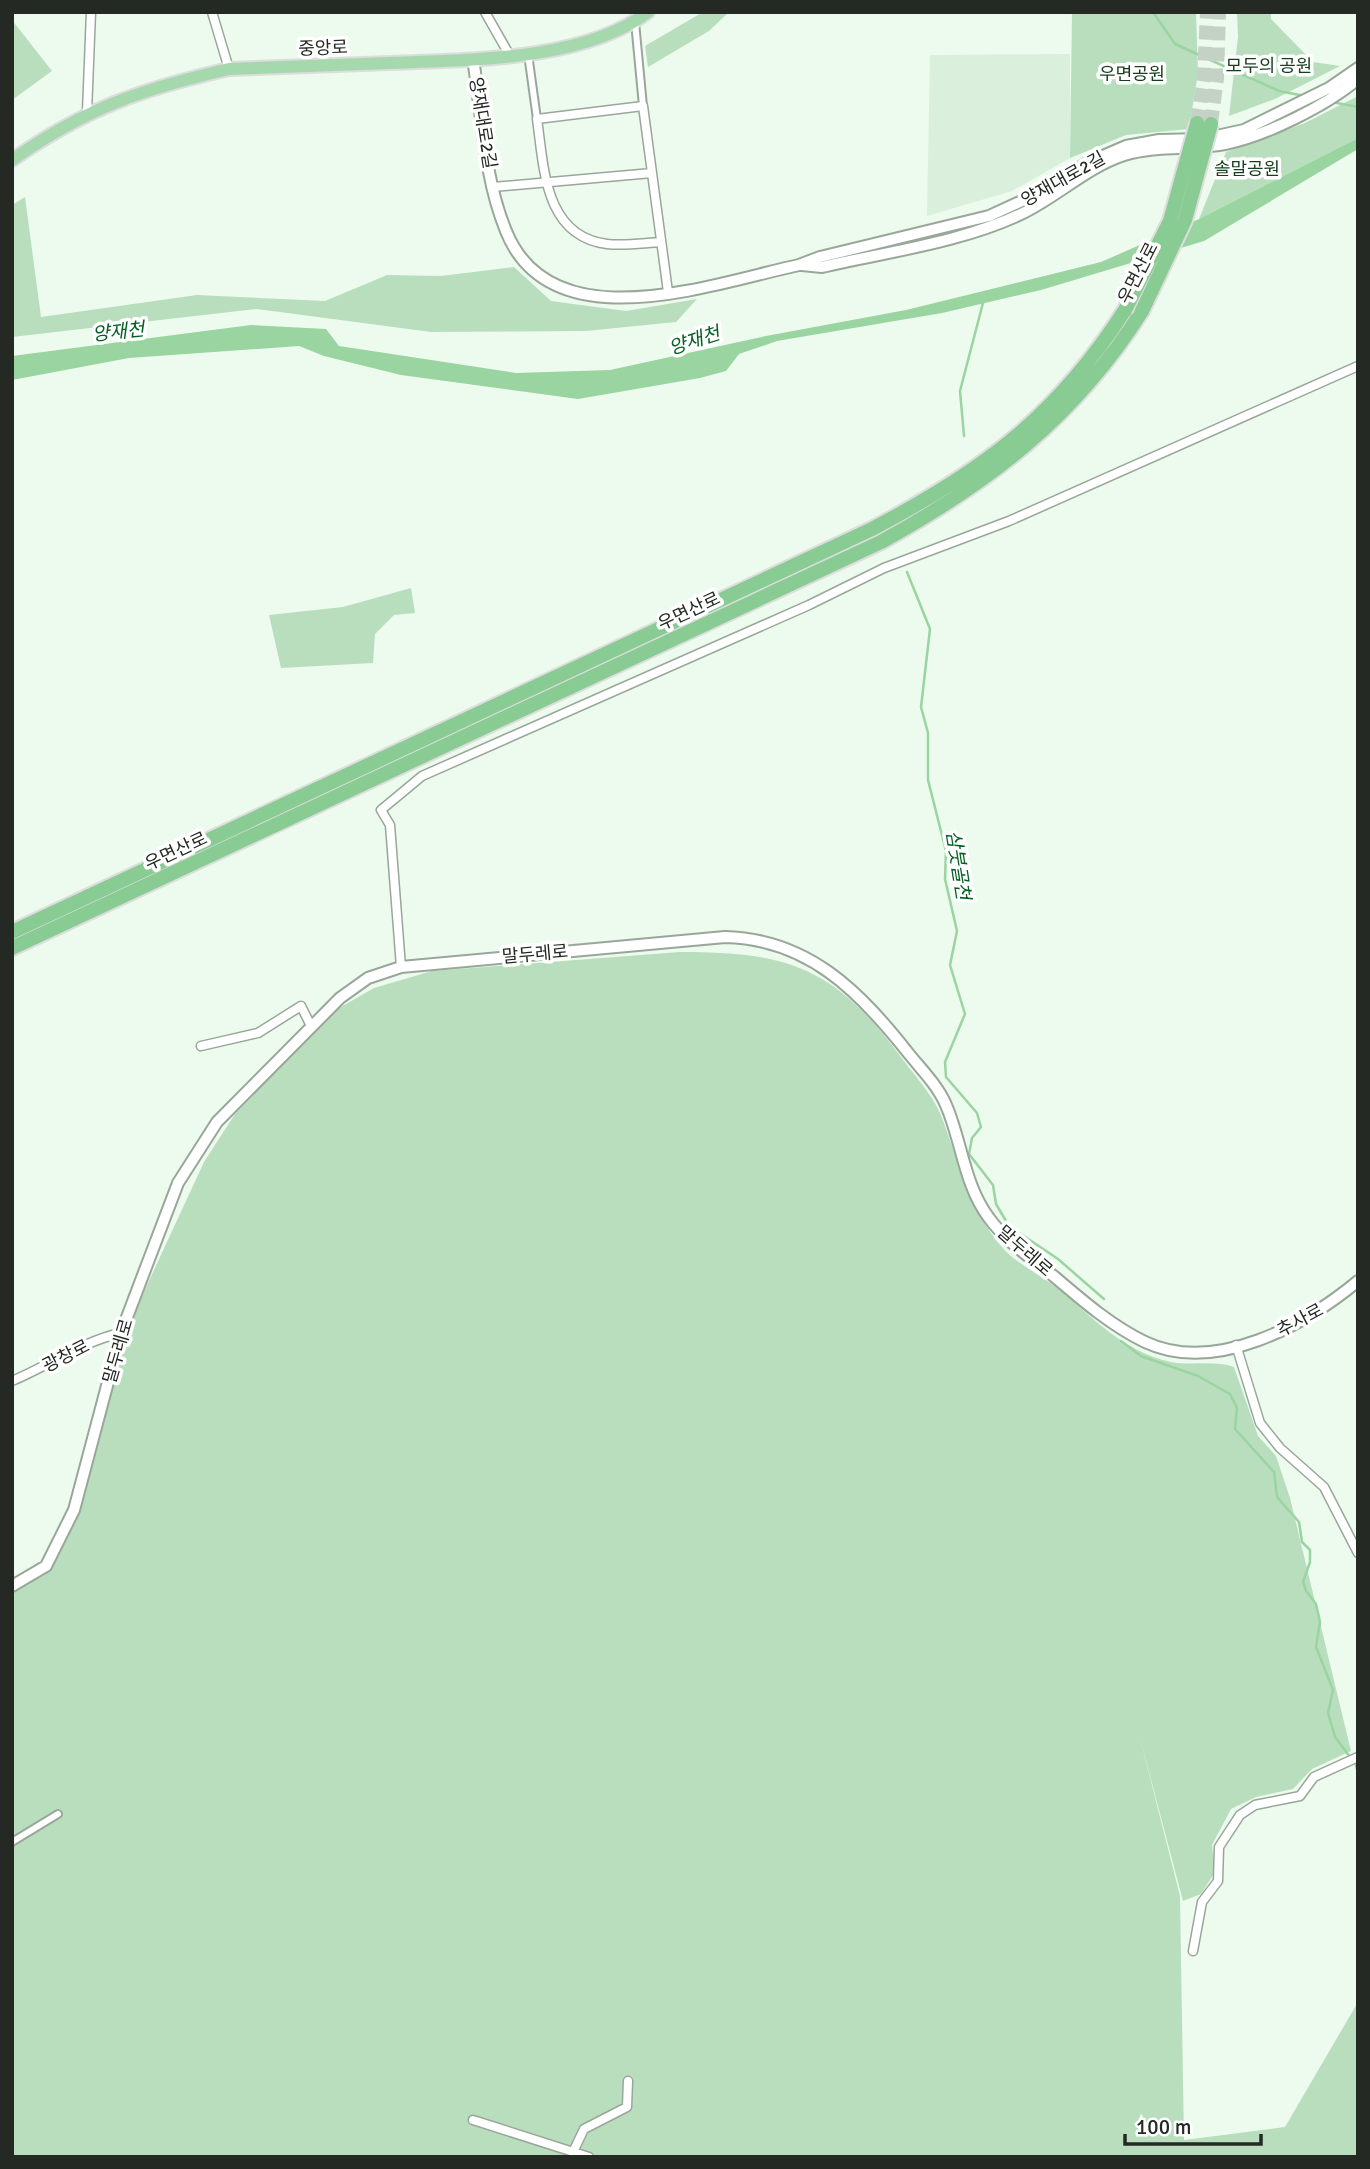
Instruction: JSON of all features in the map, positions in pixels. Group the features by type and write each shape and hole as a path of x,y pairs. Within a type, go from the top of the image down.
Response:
{"highway":[{"name":"우면산로","path":"12,932 937,495 1027,430 1084,370 1125,310 1170,221 1204,124 1185,220 1142,311 1122,343 1068,409 994,473 941,509 881,542 12,948"}],"main road":[{"name":"중앙로","path":"12,160 88,112 143,91 229,69 472,59 528,54 585,41 635,22 648,12"}],"street":[{"path":"88,112 91,12"},
{"path":"212,12 229,69"},
{"path":"485,12 510,56"},
{"path":"635,22 643,106 668,292"},
{"path":"528,54 547,183 551,201 562,221 584,237 616,245 661,242"},
{"name":"양재대로2길","path":"472,59 493,187 512,244 530,266 556,286 602,298 620,299 799,265 820,257 989,216 1024,200 1089,162 1126,146 1233,133 1294,111 1351,81 1358,68"},
{"path":"537,119 643,106"},
{"name":"양재대로2길","path":"493,187 652,173"},
{"path":"401,967 390,825 381,810 422,776 809,605 884,568 1009,521 1358,366"},
{"name":"말두레로","path":"12,1586 46,1566 74,1510 121,1333 178,1183 216,1122 340,998 368,978 401,967 725,937 753,938 824,967 856,991 946,1103 972,1186 988,1217 1011,1243 1114,1325 1147,1343 1164,1349 1196,1354 1236,1345"},
{"path":"201,1046 258,1033 302,1006 311,1026"},
{"name":"추사로","path":"1236,1345 1278,1333 1306,1320 1358,1281"},
{"name":"광창로","path":"12,1381 101,1337 121,1333"},
{"path":"1236,1345 1261,1423 1280,1448 1324,1487 1358,1553"},
{"path":"1193,1951 1202,1902 1218,1881 1219,1847 1240,1815 1255,1805 1300,1796 1314,1777 1358,1757"},
{"path":"12,1842 58,1814"},
{"path":"574,2150 584,2129 627,2107 628,2081"},
{"path":"473,2120 574,2150 589,2157"}],"shaded area":[{"path":"1070,54 1070,158 1012,191 927,216 930,55"},
{"path":"1358,138 1358,149 1204,241 1041,290 942,313 777,341 739,354 726,371 700,378 578,399 401,375 324,356 299,346 129,358 12,380 12,356 251,325 326,329 339,346 516,373 610,370 766,336 906,310 1101,262 1199,219"}],"green space":[{"path":"703,12 729,12 709,31 648,67 645,46"},
{"name":"우면공원","path":"1072,12 1196,12 1198,73 1189,129 1126,135 1070,158"},
{"name":"모두의 공원","path":"1237,12 1271,12 1271,19 1313,62 1340,66 1275,99 1229,116 1238,37"},
{"path":"12,20 52,71 12,100"},
{"name":"솔말공원","path":"1358,96 1358,138 1199,219 1226,152 1305,123"},
{"path":"25,197 41,317 197,295 325,301 387,275 441,276 514,267 551,301 626,311 697,299 676,322 586,331 431,332 257,309 12,337 12,205"},
{"path":"411,588 415,613 394,615 375,634 373,663 281,668 269,615 343,607"},
{"path":"680,952 718,953 780,961 830,984 854,1003 877,1027 932,1098 981,1217 1008,1253 1057,1288 1123,1342 1138,1350 1171,1362 1234,1367 1258,1436 1276,1456 1290,1498 1351,1751 1312,1769 1293,1789 1256,1797 1231,1809 1212,1845 1215,1872 1201,1894 1183,1901 1140,1738 1180,1896 1184,2140 1285,2127 1358,2002 1358,2157 12,2157 12,1592 46,1572 62,1544 119,1353 141,1298 204,1162 235,1114 332,1012 374,988 432,971"}],"waterway":[{"path":"1153,12 1175,44 1279,91 1305,96"},
{"path":"1332,102 1358,107"},
{"name":"삼붓골천","path":"964,436 960,391 984,299"},
{"name":"삼붓골천","path":"907,572 930,629 921,707 928,733 928,780 946,851 945,879 957,931 950,965 965,1014 945,1062 946,1077 977,1113 981,1127 972,1138 969,1154 993,1185 996,1204 1009,1226 1058,1259 1104,1299"},
{"name":"삼붓골천","path":"1121,1341 1141,1356 1198,1376 1230,1394 1237,1408 1235,1429 1274,1472 1277,1497 1299,1522 1302,1542 1310,1550 1310,1562 1303,1582 1316,1604 1320,1622 1316,1647 1333,1690 1328,1713 1335,1737 1356,1765 1358,1774"}],"tunnel":[{"path":"1197,123 1204,79 1207,12"},
{"path":"1211,124 1217,78 1219,12"}],"water label":[{"name":"양재천","path":"118,331"},
{"name":"양재천","path":"694,340"}]}
